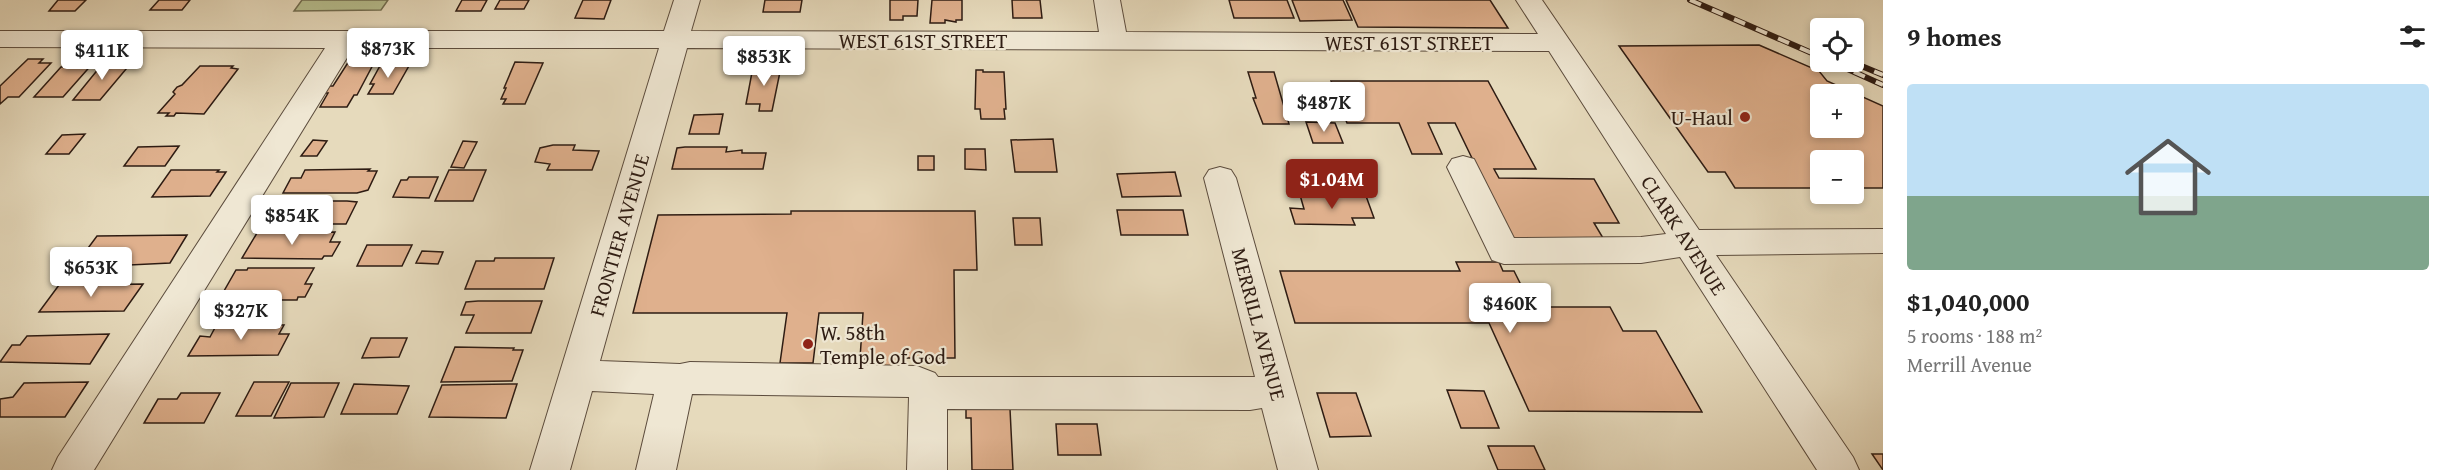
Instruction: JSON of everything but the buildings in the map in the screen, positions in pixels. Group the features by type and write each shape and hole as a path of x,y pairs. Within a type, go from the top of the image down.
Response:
{"street":[{"name":"FRONTIER AVENUE","path":"550,470 687,0"},
{"path":"1107,0 1114,40"},
{"name":"CLARK AVENUE","path":"1529,0 1839,470"},
{"name":"WEST 61ST STREET","path":"0,39 1114,40 1558,43"},
{"path":"72,470 344,40"},
{"path":"1463,167 1504,250 1641,250 1690,243 1883,242"},
{"name":"MERRILL AVENUE","path":"1220,178 1298,470"},
{"path":"578,375 680,380 690,378 917,382 922,384 928,393 927,470"},
{"path":"656,470 675,385 680,380"},
{"path":"928,393 1250,394 1277,390"}],"green space":[{"path":"302,0 388,0 381,10 294,11"}],"railway":[{"path":"1690,0 1810,52"},
{"path":"1864,67 1883,75"},
{"path":"1854,72 1883,85"}],"place":[{"name":"U-Haul","path":"1745,117"},
{"name":"W. 58th Temple of God","path":"808,344"}]}
